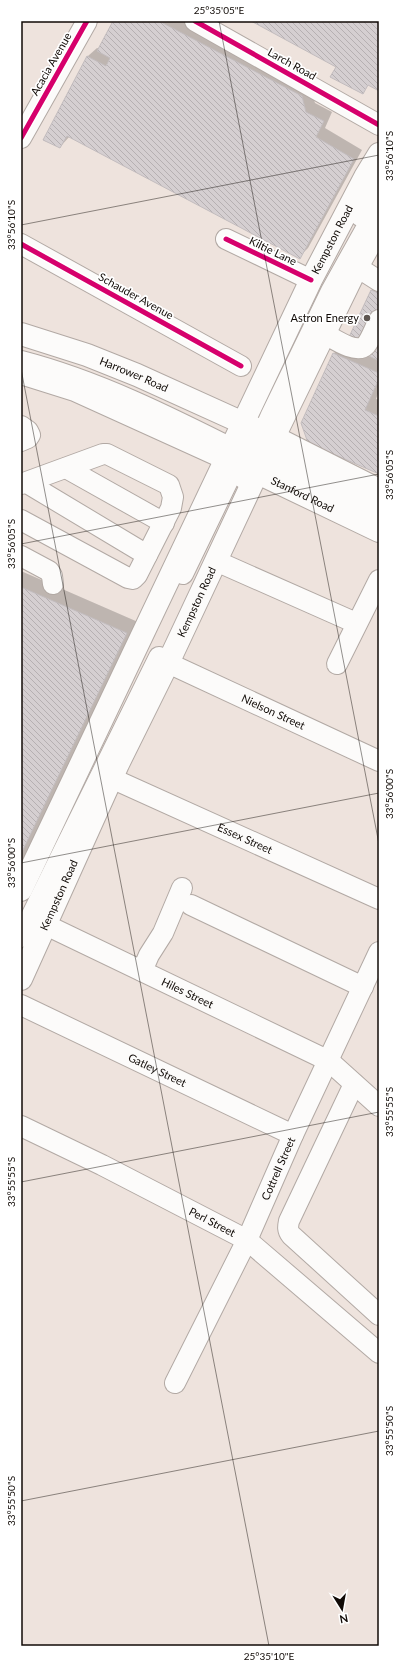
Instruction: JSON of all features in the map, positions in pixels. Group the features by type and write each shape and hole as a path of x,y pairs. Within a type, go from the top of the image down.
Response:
{"main road":[{"name":"Kempston Road","path":"21,979 111,778 168,663 216,561 250,449 259,390 311,280 357,191 379,154"},
{"name":"Kempston Road","path":"21,890 250,449 325,334 357,267 377,236"},
{"name":"Harrower Road","path":"21,334 87,355 137,375 250,449"},
{"path":"21,373 379,490"},
{"path":"137,375 160,374 227,403 243,403 259,390"},
{"name":"Stanford Road","path":"250,449 379,531"}],"street":[{"name":"Acacia Avenue","path":"22,135 87,21"},
{"name":"Larch Road","path":"195,21 293,75 379,125"},
{"path":"21,937 227,515 250,449 316,293 379,184"},
{"path":"21,915 250,449 331,291 379,204"},
{"name":"Kiltie Lane","path":"226,239 311,280"},
{"name":"Schauder Avenue","path":"21,244 241,366"},
{"path":"357,267 379,281"},
{"path":"325,334 353,348 359,349 366,346 379,320"},
{"path":"21,353 87,374 250,449 379,517"},
{"path":"21,361 97,387 379,501"},
{"path":"21,426 28,431 30,435 28,438 21,441"},
{"path":"21,520 128,578 133,579 138,575 172,508 173,497 169,485 107,454 103,454 24,484"},
{"path":"66,468 164,523"},
{"path":"24,484 147,555"},
{"path":"21,556 49,571 52,576 52,584"},
{"path":"216,561 356,623"},
{"path":"337,664 356,623 379,580"},
{"name":"Nielson Street","path":"168,663 379,761"},
{"name":"Essex Street","path":"111,778 379,899"},
{"path":"142,971 149,955 162,933 187,897 363,987"},
{"name":"Hiles Street","path":"46,925 329,1061 379,1106"},
{"name":"Cottrell Street","path":"175,1384 247,1240 293,1135 379,952"},
{"name":"Gatley Street","path":"21,1005 293,1135"},
{"path":"354,1084 289,1221 288,1226 291,1235 379,1315"},
{"name":"Perl Street","path":"23,1129 102,1165 247,1240 379,1353"}],"building":[{"path":"113,21 159,21 302,96 306,112 324,121 316,137 354,159 300,259 67,136 60,148 43,140 87,56 106,66 110,58 97,51"},
{"path":"251,21 379,21 379,91 368,85 363,94 330,77 336,67"},
{"path":"371,290 379,293 379,313 364,345 349,337"},
{"path":"379,337 379,361 369,356"},
{"path":"333,353 379,373 379,382 378,381 365,410 379,416 379,474 308,443 301,423"},
{"path":"21,587 127,633 21,854"}],"cycle path":[{"path":"21,138 87,21"},
{"path":"195,21 379,125"},
{"path":"226,239 311,280"},
{"path":"21,244 241,366"}],"place":[{"name":"Astron Energy","path":"367,318"}]}
